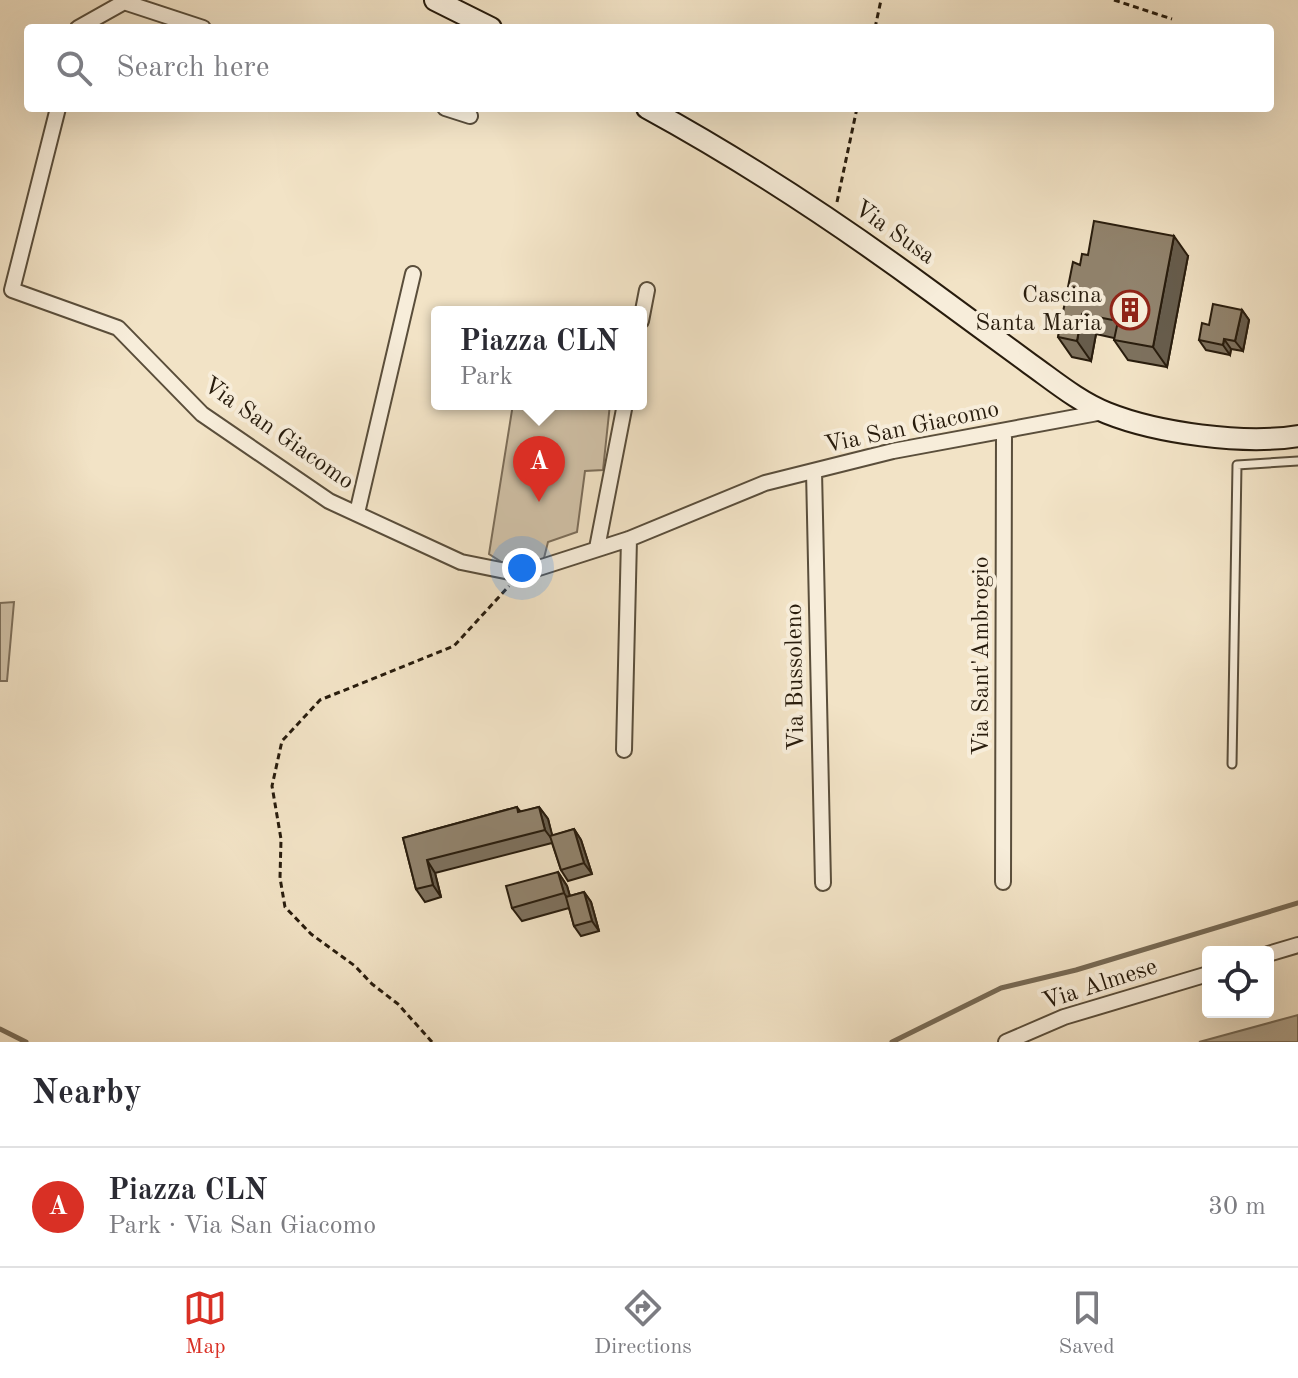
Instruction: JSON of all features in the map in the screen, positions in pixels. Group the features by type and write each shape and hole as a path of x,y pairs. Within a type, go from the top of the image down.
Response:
{"main road":[{"path":"435,0 483,24"},
{"name":"Via Susa","path":"654,112 833,221 1053,381 1104,412 1182,432 1252,437 1298,436"}],"street":[{"path":"85,24 126,1 192,24"},
{"name":"Via San Giacomo","path":"57,112 12,290 118,328 202,414 329,501 461,562 520,574 629,539 765,483 893,451 1104,412"},
{"path":"458,112 470,116"},
{"name":"Via San Giacomo","path":"357,513 413,274"},
{"path":"644,306 647,290"},
{"path":"597,548 624,410"},
{"name":"Via Sant'Ambrogio","path":"1003,882 1004,431"},
{"name":"Via Bussoleno","path":"814,471 823,883"},
{"path":"624,750 629,539"},
{"path":"1274,952 1298,945"},
{"name":"Via Almese","path":"1006,1042 1064,1017 1202,976"}],"lane":[{"path":"1232,764 1237,465 1298,461"}],"path":[{"path":"876,24 881,0"},
{"path":"1114,0 1172,19"},
{"path":"833,221 856,112"},
{"path":"432,1042 398,1004 355,966 311,934 285,907 280,878 281,839 272,786 282,741 320,700 454,646 520,574"}],"shaded area":[{"path":"512,410 609,410 603,470 585,471 577,532 548,542 542,566 520,574 489,554"},
{"path":"14,602 7,681 0,681 0,603"},
{"path":"1298,1015 1298,1042 1199,1042"}],"building":[{"name":"Cascina Santa Maria","path":"1094,221 1174,236 1153,347 1114,340 1118,321 1082,314 1077,341 1058,337 1073,262 1080,265 1082,254 1088,255"},
{"path":"1213,304 1242,310 1235,341 1224,339 1223,345 1199,340 1202,323 1209,325"},
{"path":"517,807 518,812 539,807 545,830 427,860 433,885 416,889 403,838"},
{"path":"574,829 584,863 561,870 550,836"},
{"path":"558,872 564,893 512,908 506,886"},
{"path":"584,892 592,921 574,926 566,897"}],"waterway":[{"path":"892,1042 1001,988 1076,970 1298,903"},
{"path":"0,1029 26,1042"}],"place":[{"name":"Cascina Santa Maria","path":"1130,310"},
{"name":"Piazza CLN","path":"539,502"}]}
